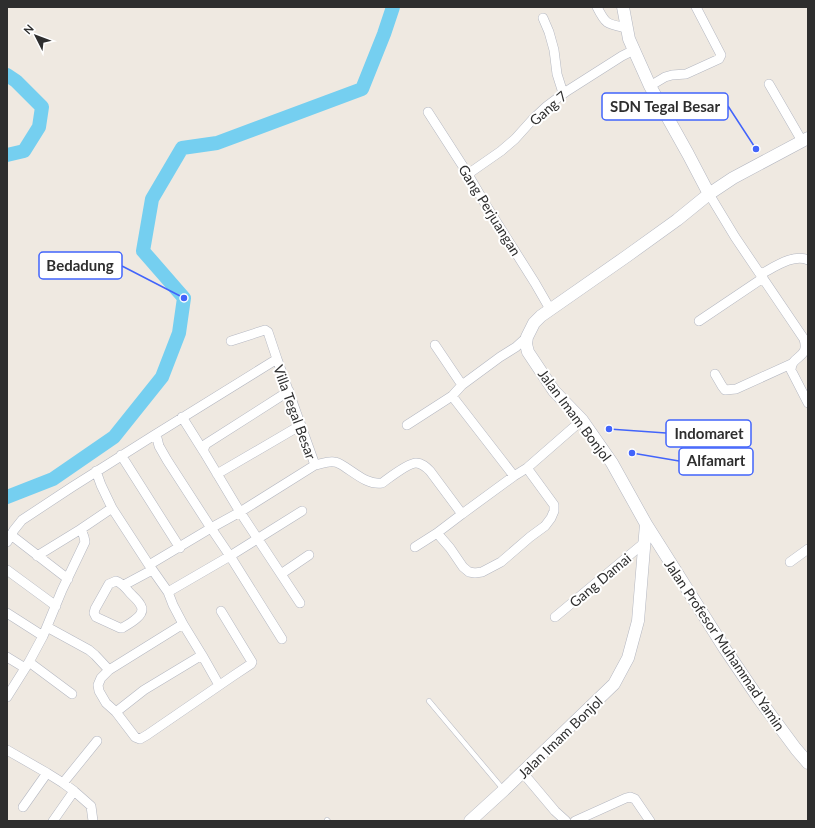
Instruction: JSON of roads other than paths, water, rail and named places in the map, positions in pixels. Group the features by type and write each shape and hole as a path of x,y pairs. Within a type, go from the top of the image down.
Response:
{"street":[{"path":"597,7 603,19 608,23 613,26 627,28"},
{"path":"623,7 629,39 650,86 709,194 735,237 804,339 806,353 793,361 791,364 736,389 725,390 715,374"},
{"path":"650,86 665,77 686,74 719,59 722,55 696,7"},
{"path":"543,18 554,50 557,74 563,93"},
{"name":"Gang 7","path":"468,174 501,151 515,139 533,119 563,93 634,50"},
{"path":"407,425 452,396 462,386 500,357 516,347 527,337 536,320 550,309 677,220 709,194 733,178 805,139 769,84"},
{"name":"Gang Perjuangan","path":"428,112 468,174 550,309"},
{"path":"699,321 781,264 794,259 804,258 808,260"},
{"path":"231,342 265,330 268,332 277,358"},
{"name":"Jalan Imam Bonjol","path":"470,821 523,773 614,684 628,658 638,621 646,524 612,463 582,420 554,391 528,352 526,344 527,337"},
{"path":"435,345 462,386"},
{"name":"Villa Tegal Besar","path":"9,538 22,520 121,455 277,358 315,465 334,462 340,464 368,482 378,484 382,483 410,464 417,463 423,465 430,471 462,514"},
{"path":"791,364 791,370 808,403"},
{"path":"204,452 206,444 289,391"},
{"path":"452,396 514,476"},
{"path":"182,417 240,512 300,603"},
{"path":"415,547 437,533 527,468 582,420"},
{"path":"218,474 300,425"},
{"path":"156,434 159,446 167,460 282,639"},
{"path":"121,455 180,548"},
{"path":"124,586 211,528 240,512 315,465"},
{"path":"437,533 450,548 462,567 469,572 475,574 482,572 501,562 545,526 554,511 554,505 527,468"},
{"path":"96,471 112,508 168,592 182,624 202,655 219,686"},
{"path":"37,556 112,508"},
{"path":"168,592 230,556 302,511"},
{"name":"Jalan Profesor Muhammad Yamin","path":"646,524 725,649 759,699 808,763"},
{"path":"7,697 45,632 84,542 81,529"},
{"path":"9,538 68,579"},
{"name":"Gang Damai","path":"555,617 644,543"},
{"path":"790,562 808,549"},
{"path":"281,574 309,555"},
{"path":"7,570 56,606"},
{"path":"116,581 120,582 124,586 141,606 142,611 140,615 120,628 96,617 94,611 109,584 116,581"},
{"path":"182,624 109,670 101,678 98,685 99,691 106,703 116,712 135,737 140,739 250,666 252,662 221,611"},
{"path":"7,612 45,632 89,650 109,670"},
{"path":"116,712 144,690 202,655"},
{"path":"7,657 27,665 72,694"},
{"path":"63,783 97,741"},
{"path":"7,750 47,773 74,791 91,806 93,821"},
{"path":"23,807 47,773"},
{"path":"523,773 555,811 566,821"},
{"path":"53,821 74,791"},
{"path":"575,821 630,797 635,799 650,821"}],"lane":[{"path":"429,701 504,790"}],"waterway":[{"path":"7,497 53,479 114,437 162,377 179,333 184,298 143,251 152,199 182,148 217,143 362,89 393,7"},
{"path":"7,75 16,81 42,107 39,127 24,151 7,155"}],"place":[{"name":"SDN Tegal Besar","path":"756,149"},
{"name":"Bedadung","path":"184,298"},
{"name":"Indomaret","path":"609,429"},
{"name":"Alfamart","path":"632,453"}]}
